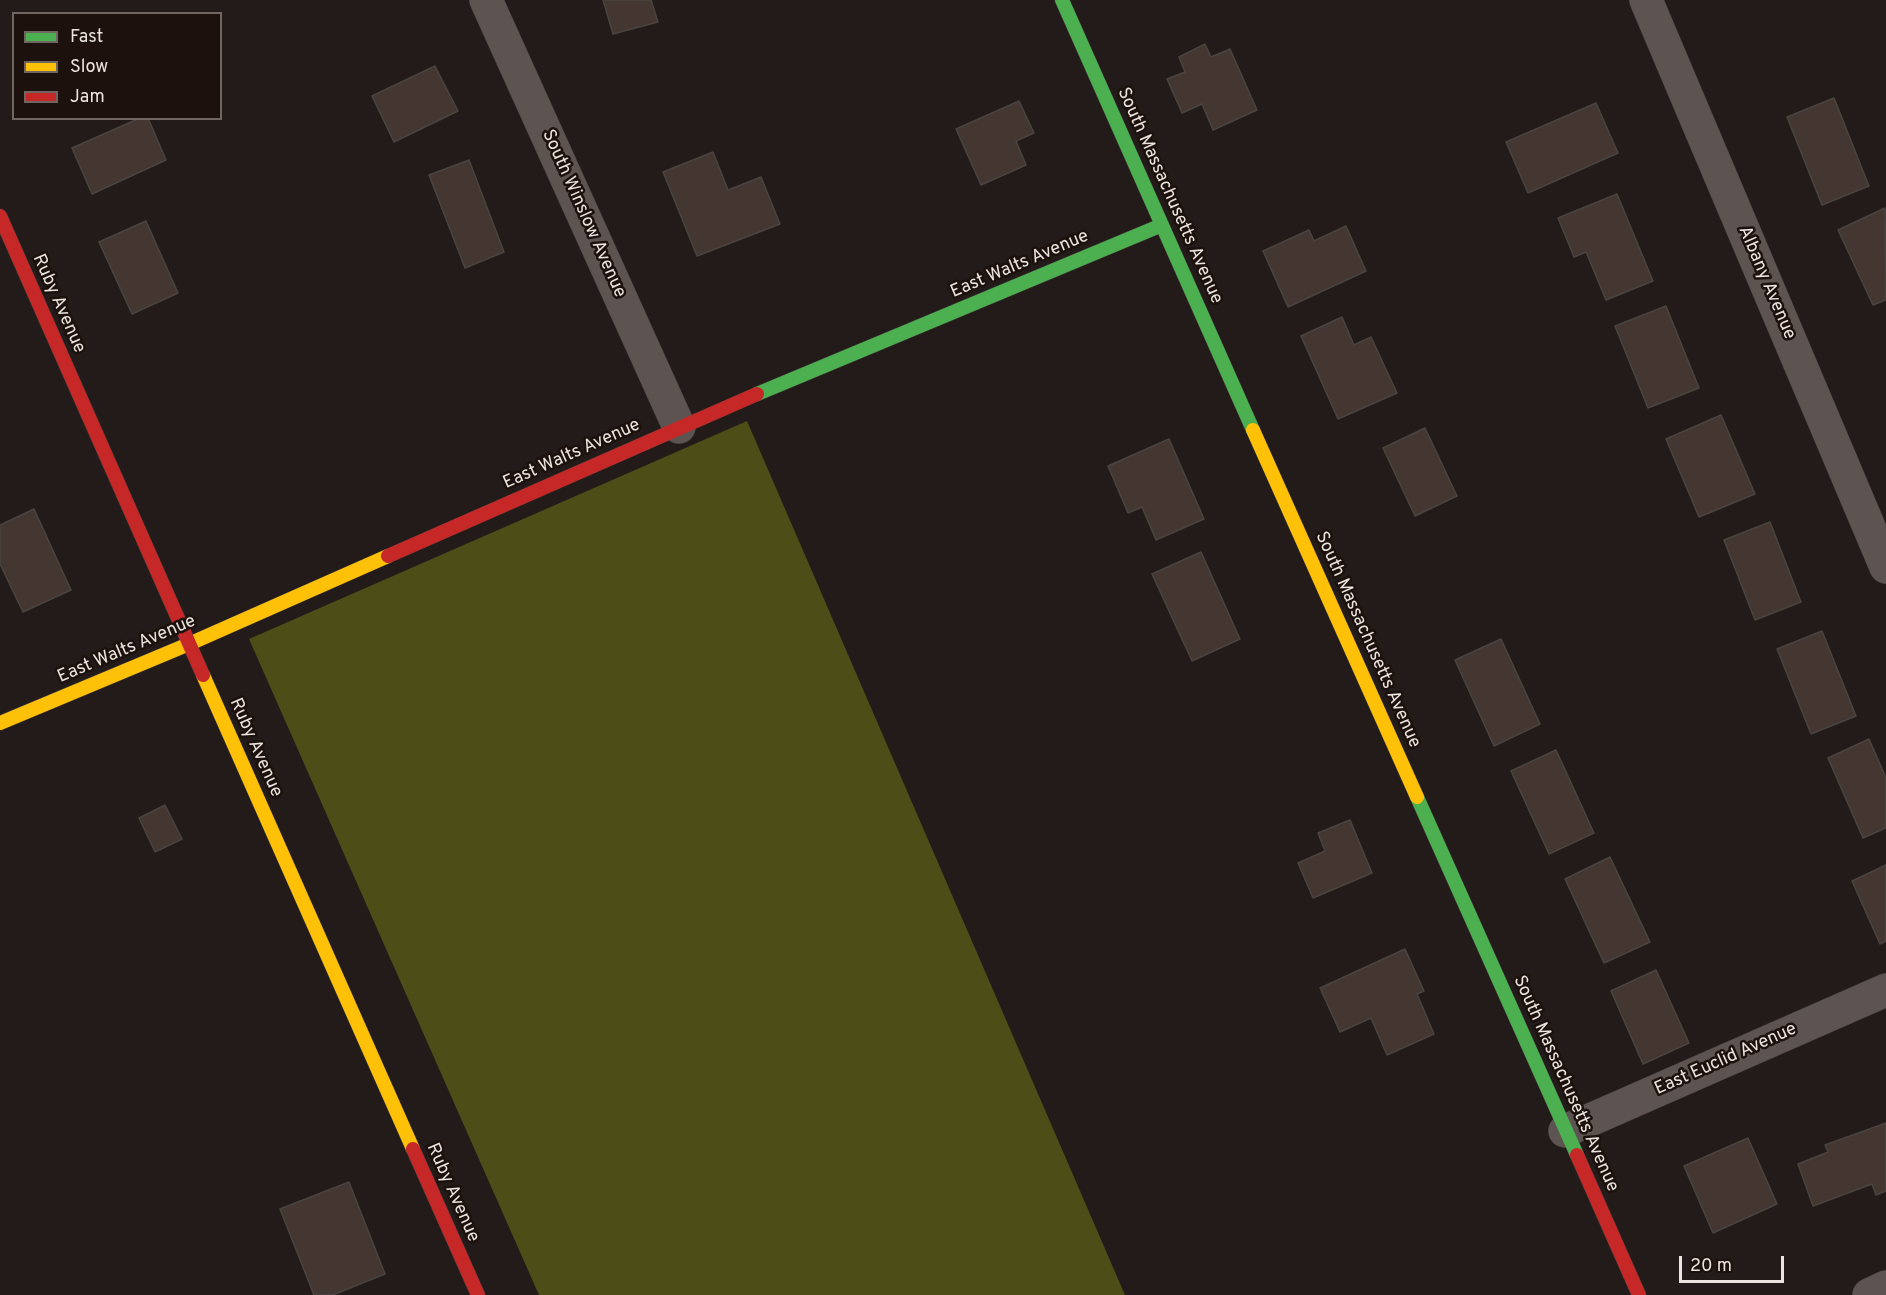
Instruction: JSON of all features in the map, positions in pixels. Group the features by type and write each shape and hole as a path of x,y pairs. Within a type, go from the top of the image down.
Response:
{"street":[{"name":"South Winslow Avenue","path":"486,0 679,427"},
{"name":"South Massachusetts Avenue","path":"1062,0 1639,1295"},
{"name":"Albany Avenue","path":"1646,0 1886,567"},
{"name":"Ruby Avenue","path":"0,216 478,1295"},
{"name":"East Walts Avenue","path":"0,723 189,644 679,427 1162,225"},
{"name":"East Euclid Avenue","path":"1565,1131 1886,990"},
{"path":"1869,1295 1886,1287"}],"shaded area":[{"path":"747,421 1125,1295 539,1295 249,639"}],"building":[{"path":"603,0 651,0 658,22 613,34"},
{"path":"1205,44 1211,57 1230,49 1257,110 1213,130 1202,104 1182,113 1167,79 1185,72 1179,57"},
{"path":"435,66 458,111 394,142 372,96"},
{"path":"1834,98 1869,186 1822,205 1787,117"},
{"path":"1019,101 1034,133 1016,141 1026,165 981,185 956,129"},
{"path":"1596,103 1618,153 1528,193 1506,142"},
{"path":"135,120 149,120 166,160 92,194 72,148"},
{"path":"713,152 728,190 761,177 780,224 697,256 663,172"},
{"path":"469,160 504,252 465,268 429,175"},
{"path":"1617,194 1653,281 1606,300 1586,252 1574,257 1558,218"},
{"path":"1885,208 1886,300 1873,305 1838,230"},
{"path":"146,221 178,293 132,314 99,242"},
{"path":"1346,226 1366,271 1288,307 1263,251 1309,230 1314,241"},
{"path":"1666,306 1699,388 1648,408 1615,326"},
{"path":"1342,317 1354,345 1371,337 1397,393 1338,419 1301,336"},
{"path":"1721,415 1755,494 1699,517 1666,439"},
{"path":"1425,428 1457,496 1415,516 1383,448"},
{"path":"1169,439 1204,519 1156,540 1142,507 1128,513 1108,466"},
{"path":"34,509 71,590 23,612 0,564 0,525"},
{"path":"1770,522 1801,602 1755,620 1724,540"},
{"path":"1201,552 1240,639 1192,661 1152,574"},
{"path":"1822,631 1856,716 1811,734 1777,649"},
{"path":"1501,639 1540,724 1494,746 1455,660"},
{"path":"1869,739 1886,778 1886,828 1863,838 1828,758"},
{"path":"1556,750 1594,833 1549,854 1511,771"},
{"path":"165,805 182,839 155,852 139,818"},
{"path":"1350,820 1372,873 1313,898 1298,863 1325,851 1318,833"},
{"path":"1610,857 1650,942 1604,963 1565,879"},
{"path":"1886,865 1886,941 1880,944 1852,881"},
{"path":"1405,949 1424,991 1417,994 1434,1034 1387,1055 1371,1018 1340,1032 1320,988"},
{"path":"1656,970 1689,1043 1643,1064 1611,991"},
{"path":"1886,1123 1886,1191 1876,1195 1872,1184 1813,1206 1798,1164 1828,1152 1825,1145"},
{"path":"1748,1138 1777,1204 1713,1233 1684,1166"},
{"path":"349,1182 385,1274 333,1295 314,1295 280,1209"}],"traffic: fast":[{"path":"1062,0 1253,430"},
{"path":"757,394 1162,225"},
{"path":"1417,797 1577,1155"}],"traffic: slow":[{"path":"1253,430 1417,797"},
{"path":"0,723 189,644 388,556"},
{"path":"203,675 413,1149"}],"traffic: jam":[{"path":"0,216 203,675"},
{"path":"388,556 757,394"},
{"path":"413,1149 478,1295"},
{"path":"1577,1155 1639,1295"}]}
